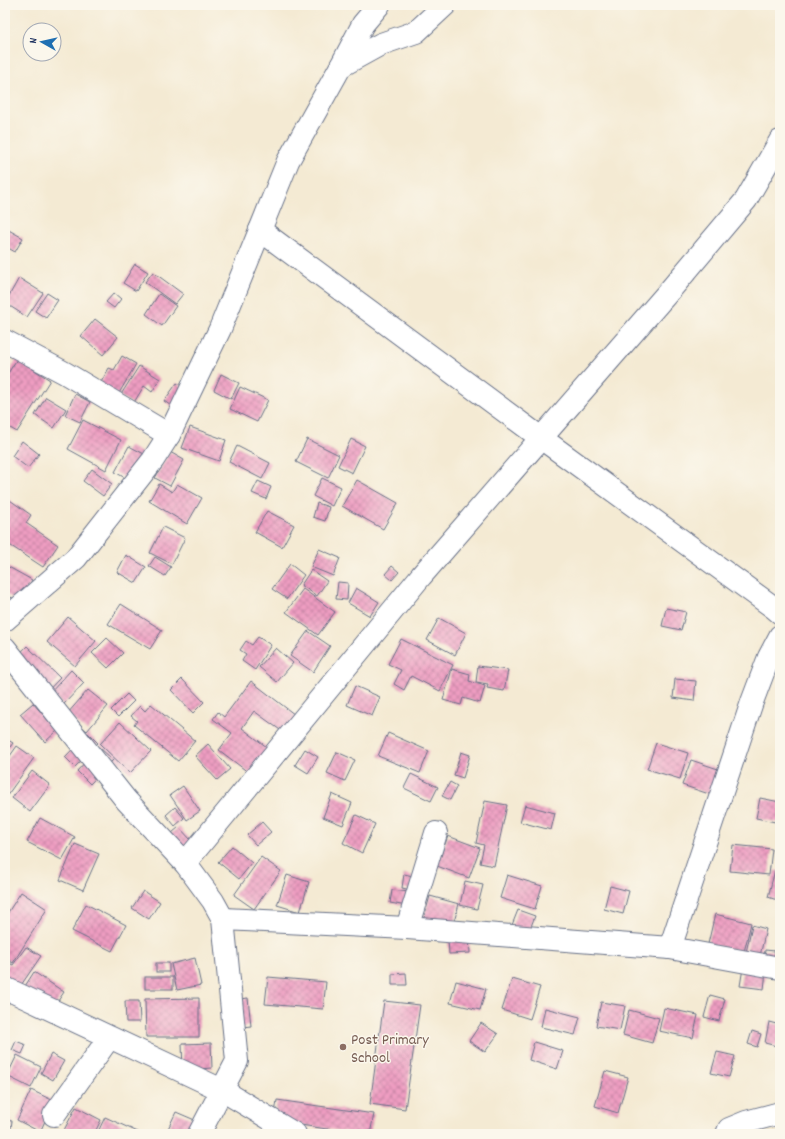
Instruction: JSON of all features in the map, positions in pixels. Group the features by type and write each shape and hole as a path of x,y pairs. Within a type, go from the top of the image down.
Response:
{"street":[{"path":"5,620 76,558 153,460 169,435 220,329 288,161 363,24 379,5"},
{"path":"341,66 381,44 416,32 445,5"},
{"path":"185,863 421,576 746,200 780,141"},
{"path":"260,230 541,438 773,607 780,614"},
{"path":"5,341 66,373 169,435"},
{"path":"670,948 752,702 769,657 780,636"},
{"path":"5,648 126,800 185,863 213,901 223,919 237,1061 199,1134"},
{"path":"407,928 436,833"},
{"path":"223,919 407,928 670,948 780,968"},
{"path":"5,988 222,1090 295,1134"},
{"path":"54,1115 109,1038"},
{"path":"727,1134 729,1129 746,1122 780,1112"}],"building":[{"path":"5,228 23,238 15,252 5,246"},
{"path":"135,264 148,272 136,291 123,283"},
{"path":"153,272 183,294 175,304 145,282"},
{"path":"19,278 43,293 27,317 5,303"},
{"path":"47,293 58,300 46,318 35,311"},
{"path":"114,293 121,299 114,308 106,302"},
{"path":"159,294 176,306 162,326 146,314"},
{"path":"95,319 118,337 103,355 81,336"},
{"path":"122,356 136,364 118,395 100,384 109,368 114,370"},
{"path":"17,359 50,380 17,432 5,425 5,378"},
{"path":"139,366 160,379 152,392 144,386 133,404 120,396"},
{"path":"221,374 239,383 231,399 214,390"},
{"path":"177,383 189,392 177,410 164,401"},
{"path":"240,387 268,400 257,422 230,409"},
{"path":"75,394 90,402 80,422 65,415"},
{"path":"46,397 66,409 54,428 35,415"},
{"path":"83,420 121,440 106,470 68,449"},
{"path":"190,427 226,440 219,461 182,448"},
{"path":"307,439 339,455 328,478 296,462"},
{"path":"351,439 365,446 352,473 338,466"},
{"path":"22,441 39,454 28,468 12,456"},
{"path":"129,446 146,455 132,482 115,472"},
{"path":"237,446 270,463 262,479 229,462"},
{"path":"170,452 184,460 170,486 155,478"},
{"path":"92,469 112,484 103,496 83,481"},
{"path":"322,478 341,487 332,506 313,496"},
{"path":"357,480 398,503 383,529 342,506"},
{"path":"258,481 271,487 266,499 252,493"},
{"path":"159,484 172,492 177,484 202,498 187,524 149,501"},
{"path":"7,498 31,515 26,523 58,545 43,567 5,542 5,500"},
{"path":"317,503 329,507 325,521 313,517"},
{"path":"267,511 294,525 282,547 255,532"},
{"path":"163,527 185,538 172,564 150,553"},
{"path":"319,549 340,558 333,576 311,567"},
{"path":"126,555 146,567 136,583 117,572"},
{"path":"155,557 171,567 165,576 149,566"},
{"path":"290,564 304,575 287,599 272,589"},
{"path":"5,565 32,580 20,602 5,594"},
{"path":"392,566 399,572 392,580 385,574"},
{"path":"311,570 327,581 317,596 301,585"},
{"path":"338,582 348,583 347,600 336,599"},
{"path":"356,588 379,602 370,616 348,603"},
{"path":"303,589 335,612 318,635 286,612"},
{"path":"121,604 162,630 150,649 108,624"},
{"path":"666,608 686,612 681,630 662,626"},
{"path":"68,617 96,641 75,666 47,642"},
{"path":"439,618 466,633 455,655 427,640"},
{"path":"308,631 330,646 313,672 290,656"},
{"path":"258,637 271,645 255,670 242,661 246,654 240,650 246,641 252,645"},
{"path":"107,638 123,653 108,668 92,653"},
{"path":"401,639 453,665 440,691 411,676 404,690 394,684 401,670 388,664"},
{"path":"27,646 60,678 40,699 7,667"},
{"path":"276,648 293,663 277,682 259,667"},
{"path":"478,666 508,670 504,691 487,688 488,684 476,682"},
{"path":"452,669 470,674 469,681 485,686 480,703 463,698 461,705 443,700"},
{"path":"71,670 84,683 63,705 50,693"},
{"path":"182,679 204,702 193,713 171,690"},
{"path":"675,679 696,681 694,701 673,698"},
{"path":"251,681 299,718 287,735 254,711 242,728 272,751 253,776 219,750 232,733 213,719 218,712 224,717"},
{"path":"355,686 380,697 372,716 347,705"},
{"path":"88,690 108,706 87,731 67,714"},
{"path":"127,694 134,701 118,717 111,710"},
{"path":"33,703 57,731 45,742 20,714"},
{"path":"151,704 195,741 178,761 134,725 137,721 131,716 140,706 145,711"},
{"path":"120,722 151,751 130,773 100,744"},
{"path":"88,733 98,743 75,767 65,757"},
{"path":"388,733 429,751 420,773 378,756"},
{"path":"5,738 13,743 5,754"},
{"path":"656,743 688,753 680,779 647,769"},
{"path":"208,744 230,769 217,780 195,756"},
{"path":"17,746 34,758 6,797 5,763"},
{"path":"99,747 113,760 90,784 77,771"},
{"path":"305,749 318,757 308,773 295,765"},
{"path":"337,752 355,760 345,781 327,773"},
{"path":"461,752 470,755 463,778 454,775"},
{"path":"691,760 721,770 712,795 682,785"},
{"path":"32,771 50,785 30,812 12,798"},
{"path":"411,774 438,787 431,801 404,788"},
{"path":"450,782 457,786 450,800 442,796"},
{"path":"183,786 200,811 187,820 170,795"},
{"path":"332,794 352,803 343,825 323,817"},
{"path":"760,798 780,802 780,823 756,818"},
{"path":"485,801 507,805 494,866 480,863 484,845 476,843"},
{"path":"525,805 555,813 551,830 520,822"},
{"path":"175,807 184,818 175,826 166,815"},
{"path":"356,815 375,824 362,853 343,843"},
{"path":"40,818 75,837 62,860 27,842"},
{"path":"262,822 271,832 256,845 247,835"},
{"path":"179,827 191,840 177,853 165,839"},
{"path":"448,836 480,848 469,878 437,866"},
{"path":"75,844 99,854 83,890 60,880"},
{"path":"733,845 772,849 769,875 730,871"},
{"path":"232,846 252,863 239,879 218,862"},
{"path":"261,857 281,871 254,909 234,895"},
{"path":"775,870 780,872 780,901 768,897"},
{"path":"404,874 413,876 411,890 402,888"},
{"path":"287,875 309,882 300,912 277,905"},
{"path":"507,875 542,886 535,909 500,898"},
{"path":"465,881 483,885 477,909 460,905"},
{"path":"610,886 629,891 623,914 604,909"},
{"path":"392,890 409,892 407,906 390,903"},
{"path":"143,891 160,902 149,919 132,908"},
{"path":"21,892 47,909 13,963 5,958 5,917"},
{"path":"430,896 459,904 452,929 423,921"},
{"path":"86,904 126,925 112,951 72,931"},
{"path":"518,910 535,916 525,942 508,935"},
{"path":"715,914 751,923 744,952 708,944"},
{"path":"752,925 766,929 758,965 744,962"},
{"path":"469,937 470,953 449,954 448,939"},
{"path":"26,947 41,956 6,1007 5,969 9,963 13,965"},
{"path":"765,950 775,951 774,968 763,967"},
{"path":"195,958 201,985 177,990 171,964"},
{"path":"156,963 169,963 169,972 156,972"},
{"path":"743,968 766,972 764,989 740,986"},
{"path":"34,972 64,992 50,1013 20,994"},
{"path":"406,973 407,985 392,985 392,974"},
{"path":"145,977 173,977 173,989 145,989"},
{"path":"268,977 326,982 323,1009 265,1004"},
{"path":"512,979 540,987 530,1019 502,1010"},
{"path":"456,981 486,989 480,1010 450,1003"},
{"path":"710,995 725,999 719,1021 704,1017"},
{"path":"199,998 199,1037 146,1037 145,999"},
{"path":"248,998 251,1026 234,1028 231,1000"},
{"path":"125,1001 139,1001 140,1022 126,1022"},
{"path":"384,1001 420,1005 405,1109 370,1104"},
{"path":"601,1002 625,1006 620,1030 596,1026"},
{"path":"545,1008 580,1017 575,1035 541,1027"},
{"path":"664,1008 698,1015 693,1038 659,1031"},
{"path":"629,1010 659,1018 652,1043 623,1035"},
{"path":"769,1022 780,1025 780,1047 765,1043"},
{"path":"481,1023 498,1034 485,1052 469,1041"},
{"path":"752,1031 761,1034 757,1047 748,1044"},
{"path":"16,1041 26,1045 22,1054 12,1050"},
{"path":"534,1042 563,1051 557,1069 529,1060"},
{"path":"211,1043 212,1068 183,1070 182,1044"},
{"path":"717,1052 735,1056 729,1077 711,1073"},
{"path":"51,1054 64,1061 53,1080 41,1073"},
{"path":"17,1055 41,1067 31,1088 7,1076"},
{"path":"605,1071 628,1077 618,1113 595,1106"},
{"path":"31,1090 54,1101 40,1132 17,1120"},
{"path":"277,1100 374,1114 370,1134 360,1134 274,1121"},
{"path":"76,1107 101,1120 94,1134 68,1134 63,1132"},
{"path":"176,1112 197,1121 191,1134 166,1133"},
{"path":"105,1117 140,1133 140,1134 97,1134"},
{"path":"5,1120 12,1121 10,1134 5,1134"}],"place":[{"name":"Post Primary School","path":"343,1047"}]}
